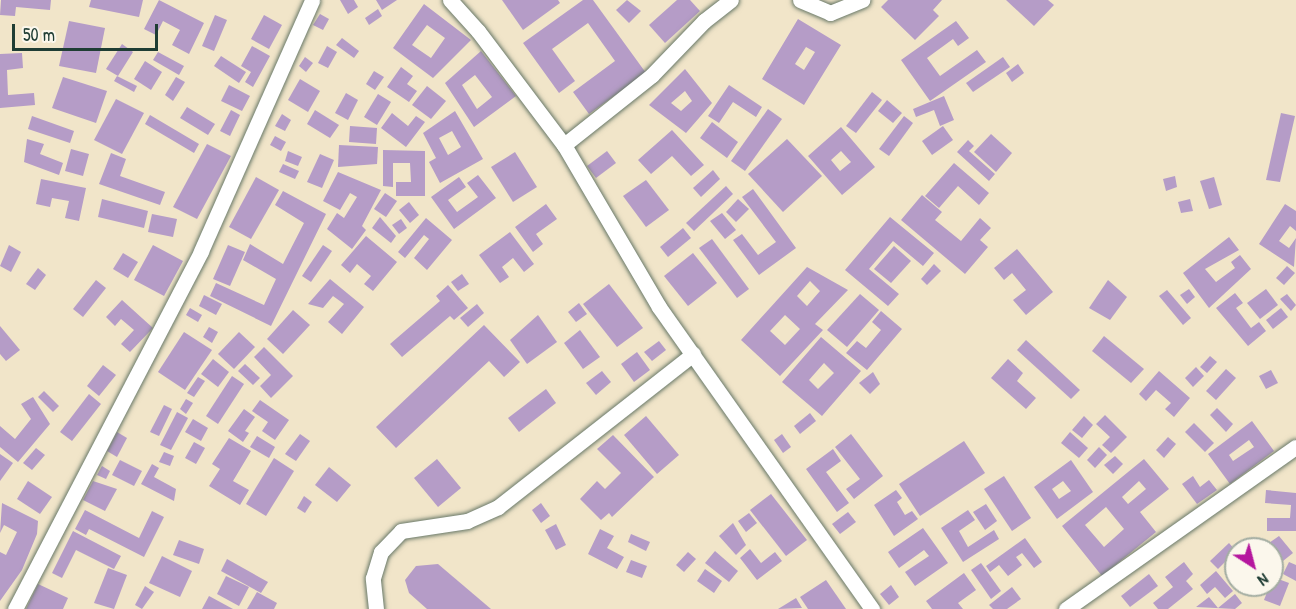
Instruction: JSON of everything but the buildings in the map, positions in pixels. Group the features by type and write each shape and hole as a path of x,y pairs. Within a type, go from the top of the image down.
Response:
{"street":[{"path":"15,609 201,251 312,0"},
{"path":"450,0 478,31 564,146 659,307 872,609"},
{"path":"564,146 652,75 704,21 731,0"},
{"path":"800,0 830,13 863,0"},
{"path":"376,609 373,578 381,552 401,531 467,521 498,507 693,354"},
{"path":"1066,609 1296,447"}]}
